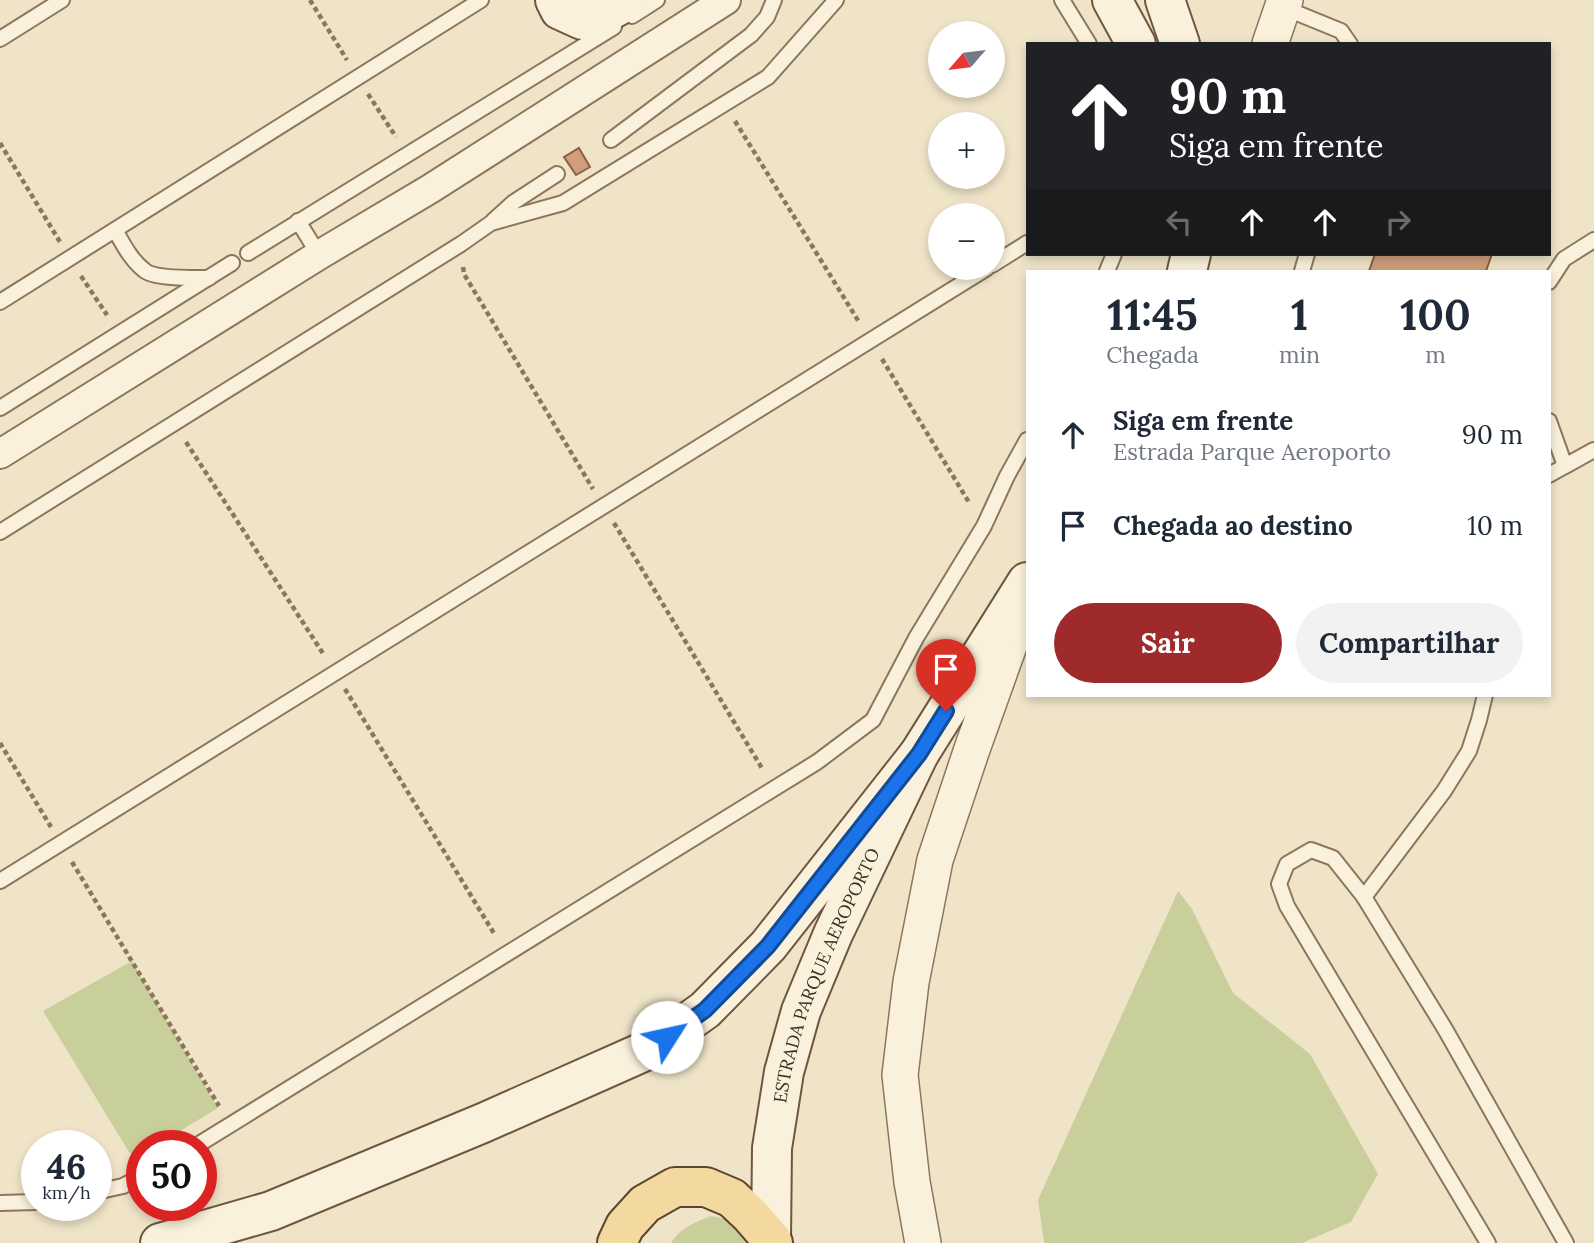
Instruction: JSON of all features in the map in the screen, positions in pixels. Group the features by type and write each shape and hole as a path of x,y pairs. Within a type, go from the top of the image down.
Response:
{"main road":[{"path":"555,0 560,10 582,20 602,15 629,0"},
{"path":"1112,0 1135,42"},
{"path":"1165,0 1179,42"},
{"name":"ESTRADA PARQUE AEROPORTO","path":"772,1241 772,1147 784,1072 801,1011 833,934 919,754 1026,584"},
{"path":"160,1243 271,1211 483,1123 643,1052 667,1037 705,1010 768,946 919,754"},
{"path":"617,1243 625,1226 645,1204 675,1187 706,1187 732,1198 750,1214 772,1241"}],"street":[{"path":"0,454 430,189 726,0"},
{"path":"1270,42 1278,2"},
{"path":"923,1243 912,1182 900,1075 911,982 935,860 1026,599"}],"lane":[{"path":"0,39 62,0"},
{"path":"0,302 481,0"},
{"path":"248,253 657,0"},
{"path":"611,140 751,35 767,17 774,0"},
{"path":"491,223 563,203 768,77 836,0"},
{"path":"1062,0 1088,42"},
{"path":"1278,2 1341,31 1349,42"},
{"path":"0,532 461,244 491,223 514,202 557,174"},
{"path":"298,221 319,255"},
{"path":"115,230 127,252 145,273 169,277 209,278"},
{"path":"1551,279 1564,259 1594,240"},
{"path":"1005,257 1026,244"},
{"path":"0,408 232,263"},
{"path":"0,881 968,280"},
{"path":"1551,427 1565,466"},
{"path":"217,1133 817,762 873,720 916,638 984,526 1026,442"},
{"path":"1551,474 1594,450"},
{"path":"1364,897 1444,791 1469,751 1485,697"},
{"path":"1488,1243 1287,906 1279,884 1286,864 1311,850 1333,858 1364,897 1445,1028 1566,1243"},
{"path":"0,1203 21,1202"}],"path":[{"path":"310,0 357,78 409,155"},
{"path":"716,109 737,123 984,526"},
{"path":"0,143 119,334"},
{"path":"461,244 464,274 774,789"},
{"path":"174,423 335,672 507,954"},
{"path":"0,743 230,1125"}],"green space":[{"path":"1178,891 1192,909 1233,993 1310,1054 1378,1174 1351,1222 1302,1243 1044,1243 1038,1200"},
{"path":"132,961 218,1108 182,1130 126,1130 126,1147 43,1011"},
{"path":"711,1216 735,1221 754,1243 671,1243 683,1229"}],"building":[{"path":"579,148 590,167 576,175 564,157"},
{"path":"1374,256 1491,256 1486,270 1369,270"}],"route":[{"path":"667,1037 705,1010 768,946 919,754 946,711"}]}
